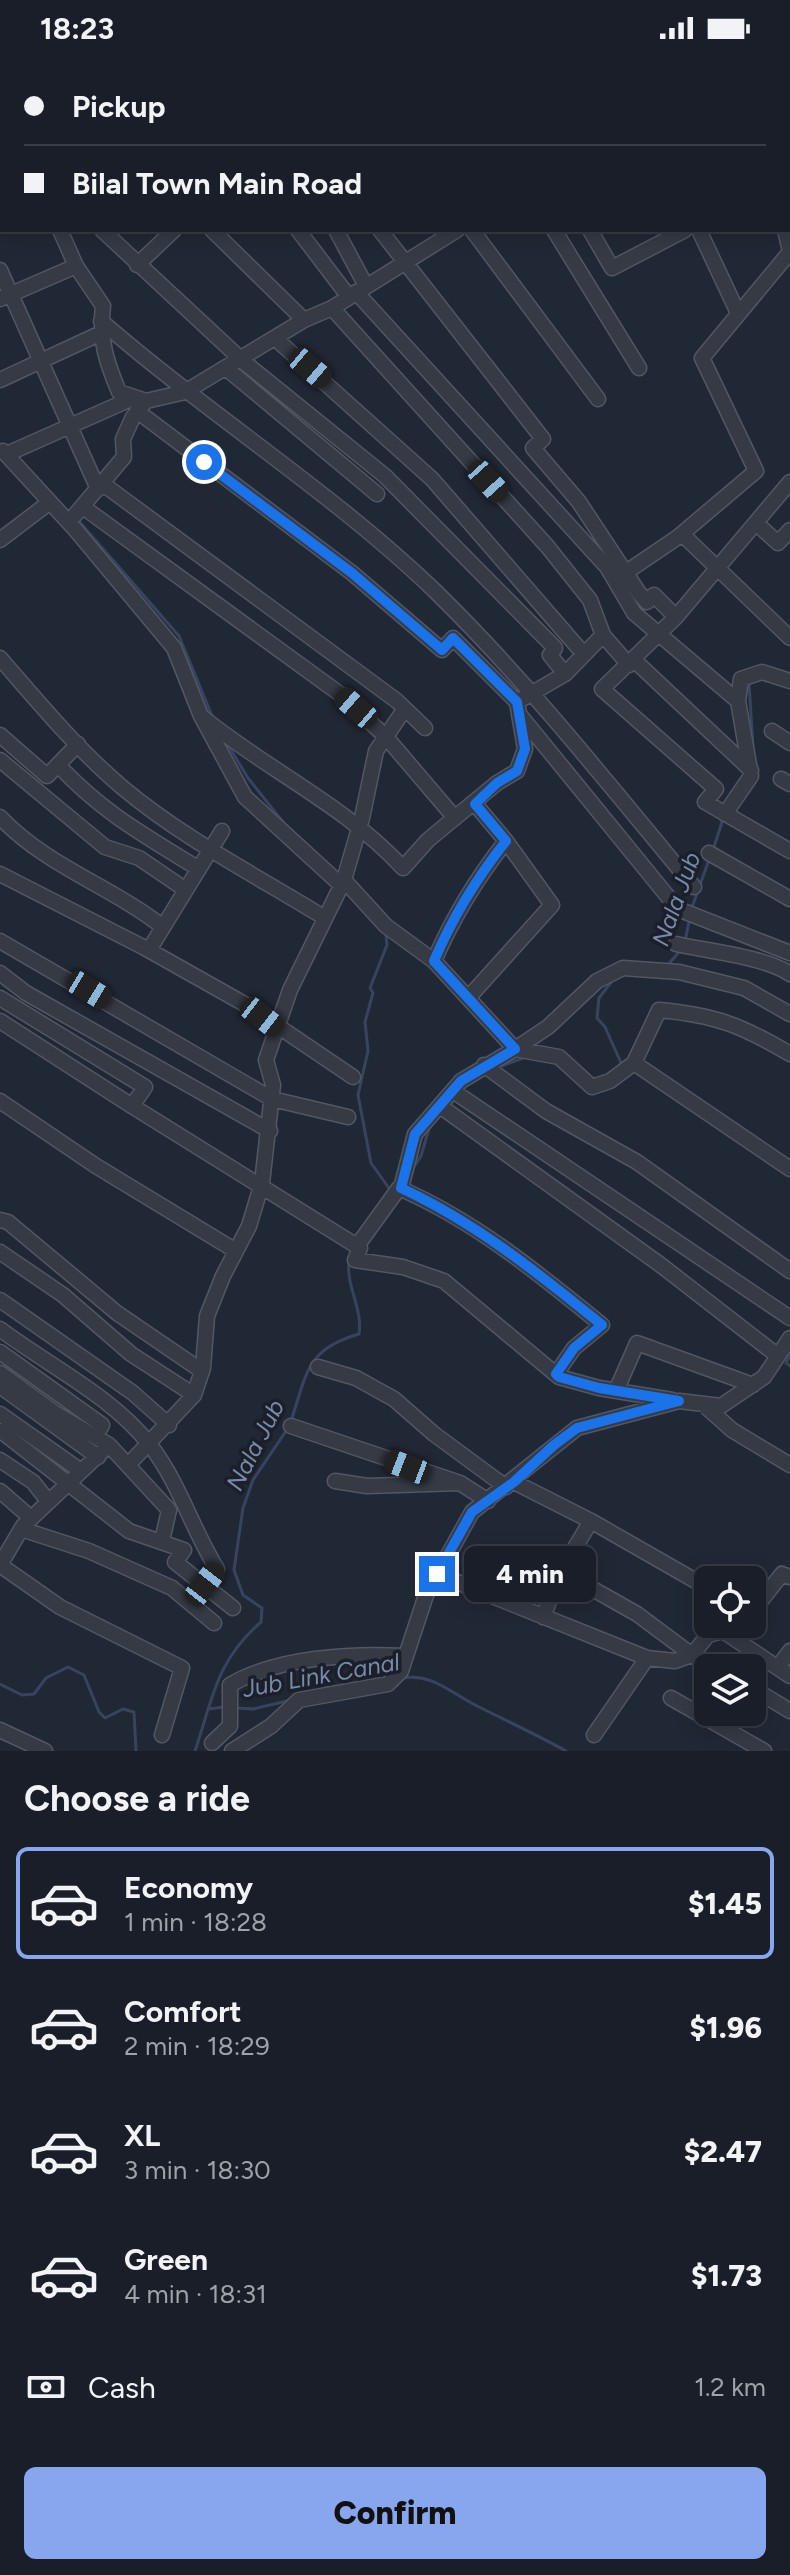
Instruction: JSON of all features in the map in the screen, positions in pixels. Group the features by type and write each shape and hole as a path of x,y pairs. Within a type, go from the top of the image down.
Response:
{"street":[{"path":"61,232 76,266 103,306 100,327 103,355 119,392 139,403 352,573 442,650 453,638 518,708 678,909 790,953"},
{"path":"104,232 242,360 385,476 555,648 550,655 565,674"},
{"path":"137,265 172,232"},
{"path":"214,232 304,320"},
{"path":"300,232 607,567 634,613 738,701"},
{"path":"337,232 357,292"},
{"path":"381,232 543,439 533,448 579,502 647,602 654,595 676,617"},
{"path":"454,232 332,308 304,320 277,340 185,392 139,403 3,451 72,526 174,648 201,716 245,797 386,926 434,961 515,1049 559,1057 592,1087 610,1081 634,1063 659,1010 697,1013 743,1025 790,1054"},
{"path":"473,232 598,399"},
{"path":"555,232 639,368"},
{"path":"591,232 612,268 681,232"},
{"path":"700,232 738,313"},
{"path":"625,573 682,534 756,471 702,358 790,252 785,232"},
{"path":"5,297 76,266"},
{"path":"0,270 5,297 100,487 298,627 425,728"},
{"path":"332,308 547,546 590,600 603,635 751,770"},
{"path":"0,380 40,362 100,327"},
{"path":"100,327 326,499 434,590 534,694 694,887"},
{"path":"277,340 432,479 582,652"},
{"path":"227,369 377,494"},
{"path":"72,526 69,522 124,457 123,439 139,403"},
{"path":"790,482 676,617 602,689 716,789 705,802 790,851"},
{"path":"0,540 50,502"},
{"path":"83,507 340,694 386,737 455,818"},
{"path":"756,523 778,543 790,530"},
{"path":"682,534 790,638"},
{"path":"518,708 565,674 582,652 603,635"},
{"path":"0,658 121,786 211,850 325,918"},
{"path":"725,814 751,776 738,701 741,679 762,672 790,681"},
{"path":"201,716 274,771 320,796 360,826 403,868 428,840 497,783 517,771 525,749 518,708"},
{"path":"128,1465 194,1395 202,1371 207,1316 249,1226 261,1186 270,1131 273,1085 266,1060 276,1028 342,883 360,826 376,751 404,710"},
{"path":"772,731 790,743"},
{"path":"0,735 47,776 78,744"},
{"path":"0,760 105,847 139,858 186,890"},
{"path":"58,765 85,794 127,827 199,869"},
{"path":"469,997 552,905 475,804"},
{"path":"0,817 42,854 138,907 163,927"},
{"path":"149,950 222,831"},
{"path":"434,961 449,926 477,877 506,841"},
{"path":"709,853 790,899"},
{"path":"0,874 149,950 248,1006 276,1028 353,1077"},
{"path":"0,941 272,1099 348,1117"},
{"path":"676,944 731,957 761,960 790,974"},
{"path":"357,1246 401,1188 415,1134 453,1091 484,1065 548,1027 597,981 623,968 679,972 744,988 790,1014"},
{"path":"0,973 26,993 270,1131"},
{"path":"0,998 145,1087 132,1106"},
{"path":"0,1021 360,1248 355,1260 403,1267 444,1281 556,1374 616,1391 721,1406 764,1377 786,1346 627,1240 440,1106"},
{"path":"634,1063 790,1169"},
{"path":"484,1065 546,1111 637,1162 790,1271"},
{"path":"453,1091 790,1318"},
{"path":"0,1101 96,1166 236,1251"},
{"path":"401,1188 449,1211 506,1249 602,1325 574,1348 556,1374"},
{"path":"0,1220 8,1222 117,1313 202,1371"},
{"path":"627,1240 642,1220"},
{"path":"0,1252 63,1295 131,1354 194,1395"},
{"path":"0,1300 133,1393 169,1425"},
{"path":"0,1329 109,1405 149,1444 182,1494 193,1530 217,1569 205,1584"},
{"path":"616,1391 637,1343 753,1385"},
{"path":"0,1352 102,1425 95,1437"},
{"path":"318,1367 356,1378 394,1399 434,1434 510,1485 591,1521 694,1580"},
{"path":"0,1373 109,1445 169,1510 162,1541"},
{"path":"0,1386 98,1457"},
{"path":"232,1751 271,1726 299,1700 388,1684 401,1671 426,1595 472,1512 510,1485 577,1428 679,1401"},
{"path":"704,1404 732,1430 790,1465"},
{"path":"0,1414 81,1471"},
{"path":"291,1426 460,1483 488,1501"},
{"path":"1,1431 129,1531 184,1550 175,1562 233,1608"},
{"path":"109,1445 6,1541 0,1565 60,1607 182,1668 162,1735"},
{"path":"0,1460 33,1482 48,1501"},
{"path":"335,1481 367,1486 460,1483"},
{"path":"0,1491 26,1523 172,1588 214,1623"},
{"path":"543,1617 561,1571 591,1521"},
{"path":"561,1571 637,1614 692,1655"},
{"path":"437,1574 647,1658 675,1661 692,1655 708,1635 723,1631 784,1672 790,1651"},
{"path":"766,1594 782,1574 790,1577"},
{"path":"212,1743 230,1726 230,1685 253,1672 360,1653 406,1656"},
{"path":"594,1735 647,1658"},
{"path":"766,1696 790,1711"},
{"path":"671,1698 764,1751"},
{"path":"0,1730 45,1751"}],"waterway":[{"path":"77,519 179,636 213,718"},
{"name":"Nala Jub","path":"749,683 753,747"},
{"path":"226,742 248,778 287,827"},
{"name":"Nala Jub","path":"749,791 756,778"},
{"name":"Nala Jub","path":"713,850 723,819"},
{"name":"Nala Jub","path":"691,910 710,857"},
{"name":"Nala Jub","path":"685,941 690,917"},
{"path":"386,934 387,945 370,988 373,993 365,1022 368,1051 358,1095 371,1163 391,1191"},
{"name":"Nala Jub","path":"666,967 679,952"},
{"name":"Nala Jub","path":"612,981 599,998 597,1018 605,1027 622,1065"},
{"name":"Nala Jub","path":"496,1068 526,1057"},
{"name":"Nala Jub","path":"412,1170 421,1156 430,1125"},
{"name":"Nala Jub","path":"291,1421 306,1376 318,1355 328,1347 359,1334 359,1315 350,1280 349,1261"},
{"path":"790,1355 786,1363 790,1366"},
{"name":"Nala Jub","path":"195,1751 225,1666 234,1651 261,1622 262,1608 243,1595 234,1570 243,1508 253,1480 288,1428"},
{"name":"Nala Jub","path":"0,1684 22,1695 34,1694 46,1678 68,1667 84,1675 99,1712 105,1718 123,1709 134,1712 136,1751"},
{"name":"Jub Link Canal","path":"403,1678 433,1681 566,1751"},
{"name":"Jub Link Canal","path":"324,1688 380,1679"},
{"name":"Jub Link Canal","path":"236,1708 253,1709 291,1700"},
{"name":"Jub Link Canal","path":"208,1709 224,1707"}],"route":[{"path":"204,462 352,573 442,650 453,638 517,702 525,749 517,771 497,783 475,804 506,841 477,877 449,926 434,961 515,1049 461,1081 415,1134 401,1188 449,1211 506,1249 602,1325 574,1348 556,1374 559,1377 599,1388 679,1401 577,1428 514,1482 472,1512 437,1574"}]}
